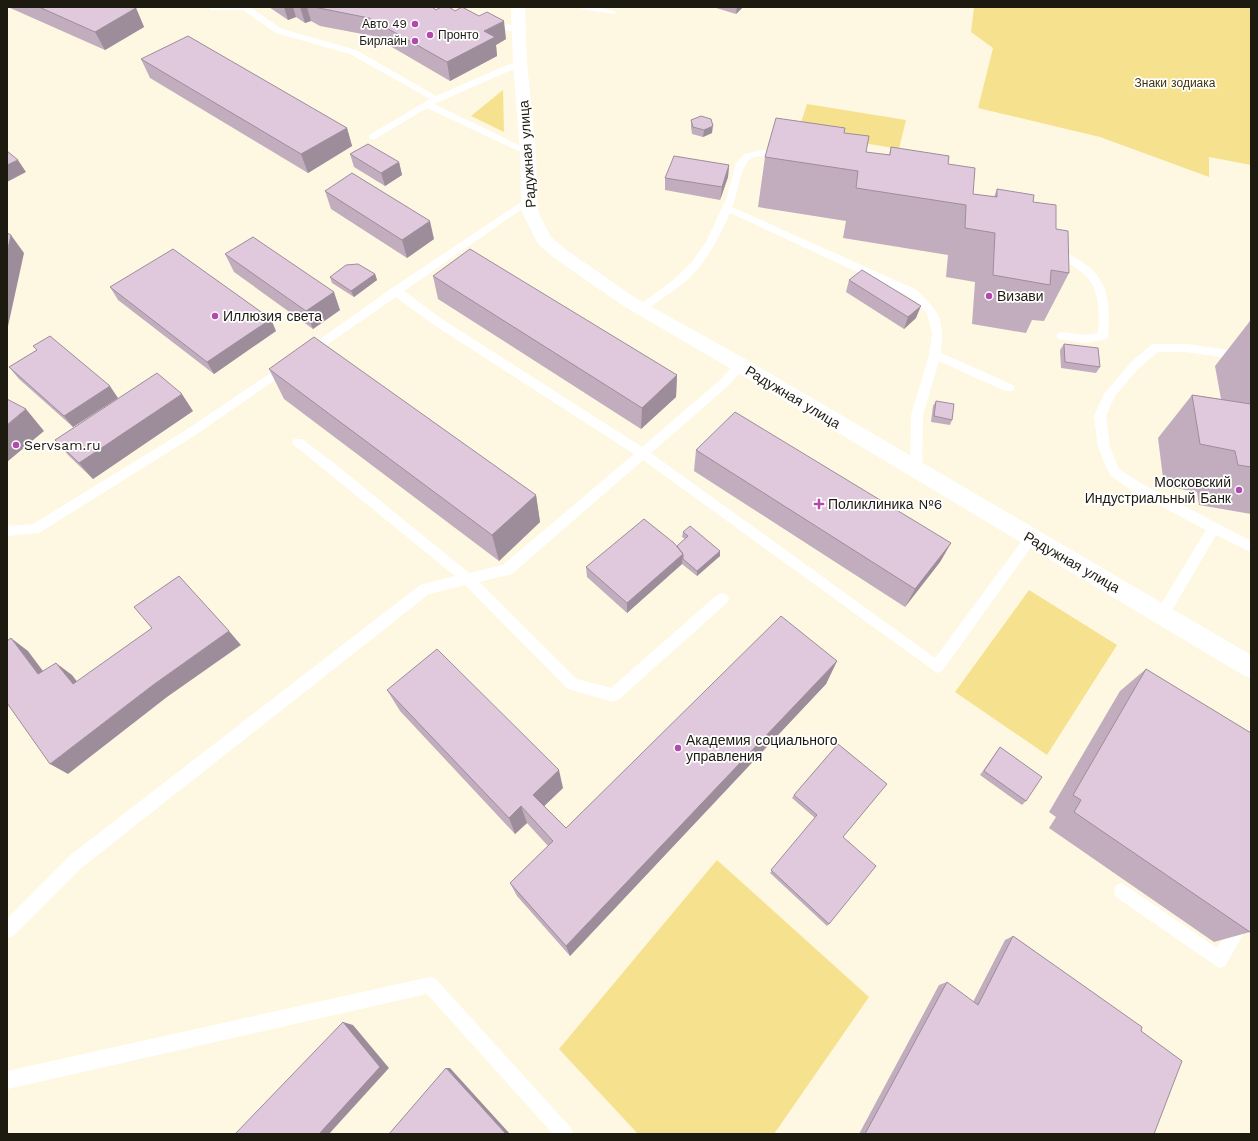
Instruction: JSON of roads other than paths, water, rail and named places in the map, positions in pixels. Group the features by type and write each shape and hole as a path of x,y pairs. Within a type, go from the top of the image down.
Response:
{"street":[{"name":"Радужная улица","path":"518,7 520,63 528,152 529,200 531,214 544,240 559,253 640,308 740,365 1251,667"}],"lane":[{"path":"583,7 614,12"},
{"path":"214,8 246,8 279,31 353,52 436,99"},
{"path":"480,22 509,28 518,28"},
{"path":"372,136 436,99 520,63"},
{"path":"426,104 528,152"},
{"path":"640,308 680,280 695,266 710,244 727,208 732,196 741,163 749,156 760,153 791,156"},
{"path":"7,531 35,529 190,433 529,200"},
{"path":"727,208 913,293 932,312 937,333 935,354 917,415 916,470"},
{"path":"1043,246 1084,267 1097,279 1104,296 1103,336 1085,339 1062,336"},
{"path":"396,291 435,320 642,453 938,667 1031,538"},
{"path":"1251,357 1186,348 1154,348 1135,365 1110,394 1100,416 1104,447 1114,472 1138,488 1251,547"},
{"path":"935,354 1009,388"},
{"path":"7,930 74,863 424,589 507,570 724,383 740,365"},
{"path":"298,442 336,471 467,579 573,684 613,695 722,599"},
{"path":"1162,615 1214,528"},
{"path":"1122,891 1219,960 1251,906"},
{"path":"7,1080 430,985 565,1134"}],"place":[{"name":"Авто 49","path":"415,24"},
{"name":"Пронто","path":"430,35"},
{"name":"Бирлайн","path":"415,41"},
{"name":"Визави","path":"989,296"},
{"name":"Иллюзия света","path":"215,316"},
{"name":"Servsam.ru","path":"16,445"},
{"name":"Московский Индустриальный Банк","path":"1239,490"},
{"name":"Поликлиника №6","path":"819,504"},
{"name":"Академия социального управления","path":"678,748"}],"park label":[{"name":"Знаки зодиака","path":"1175,83"}]}
